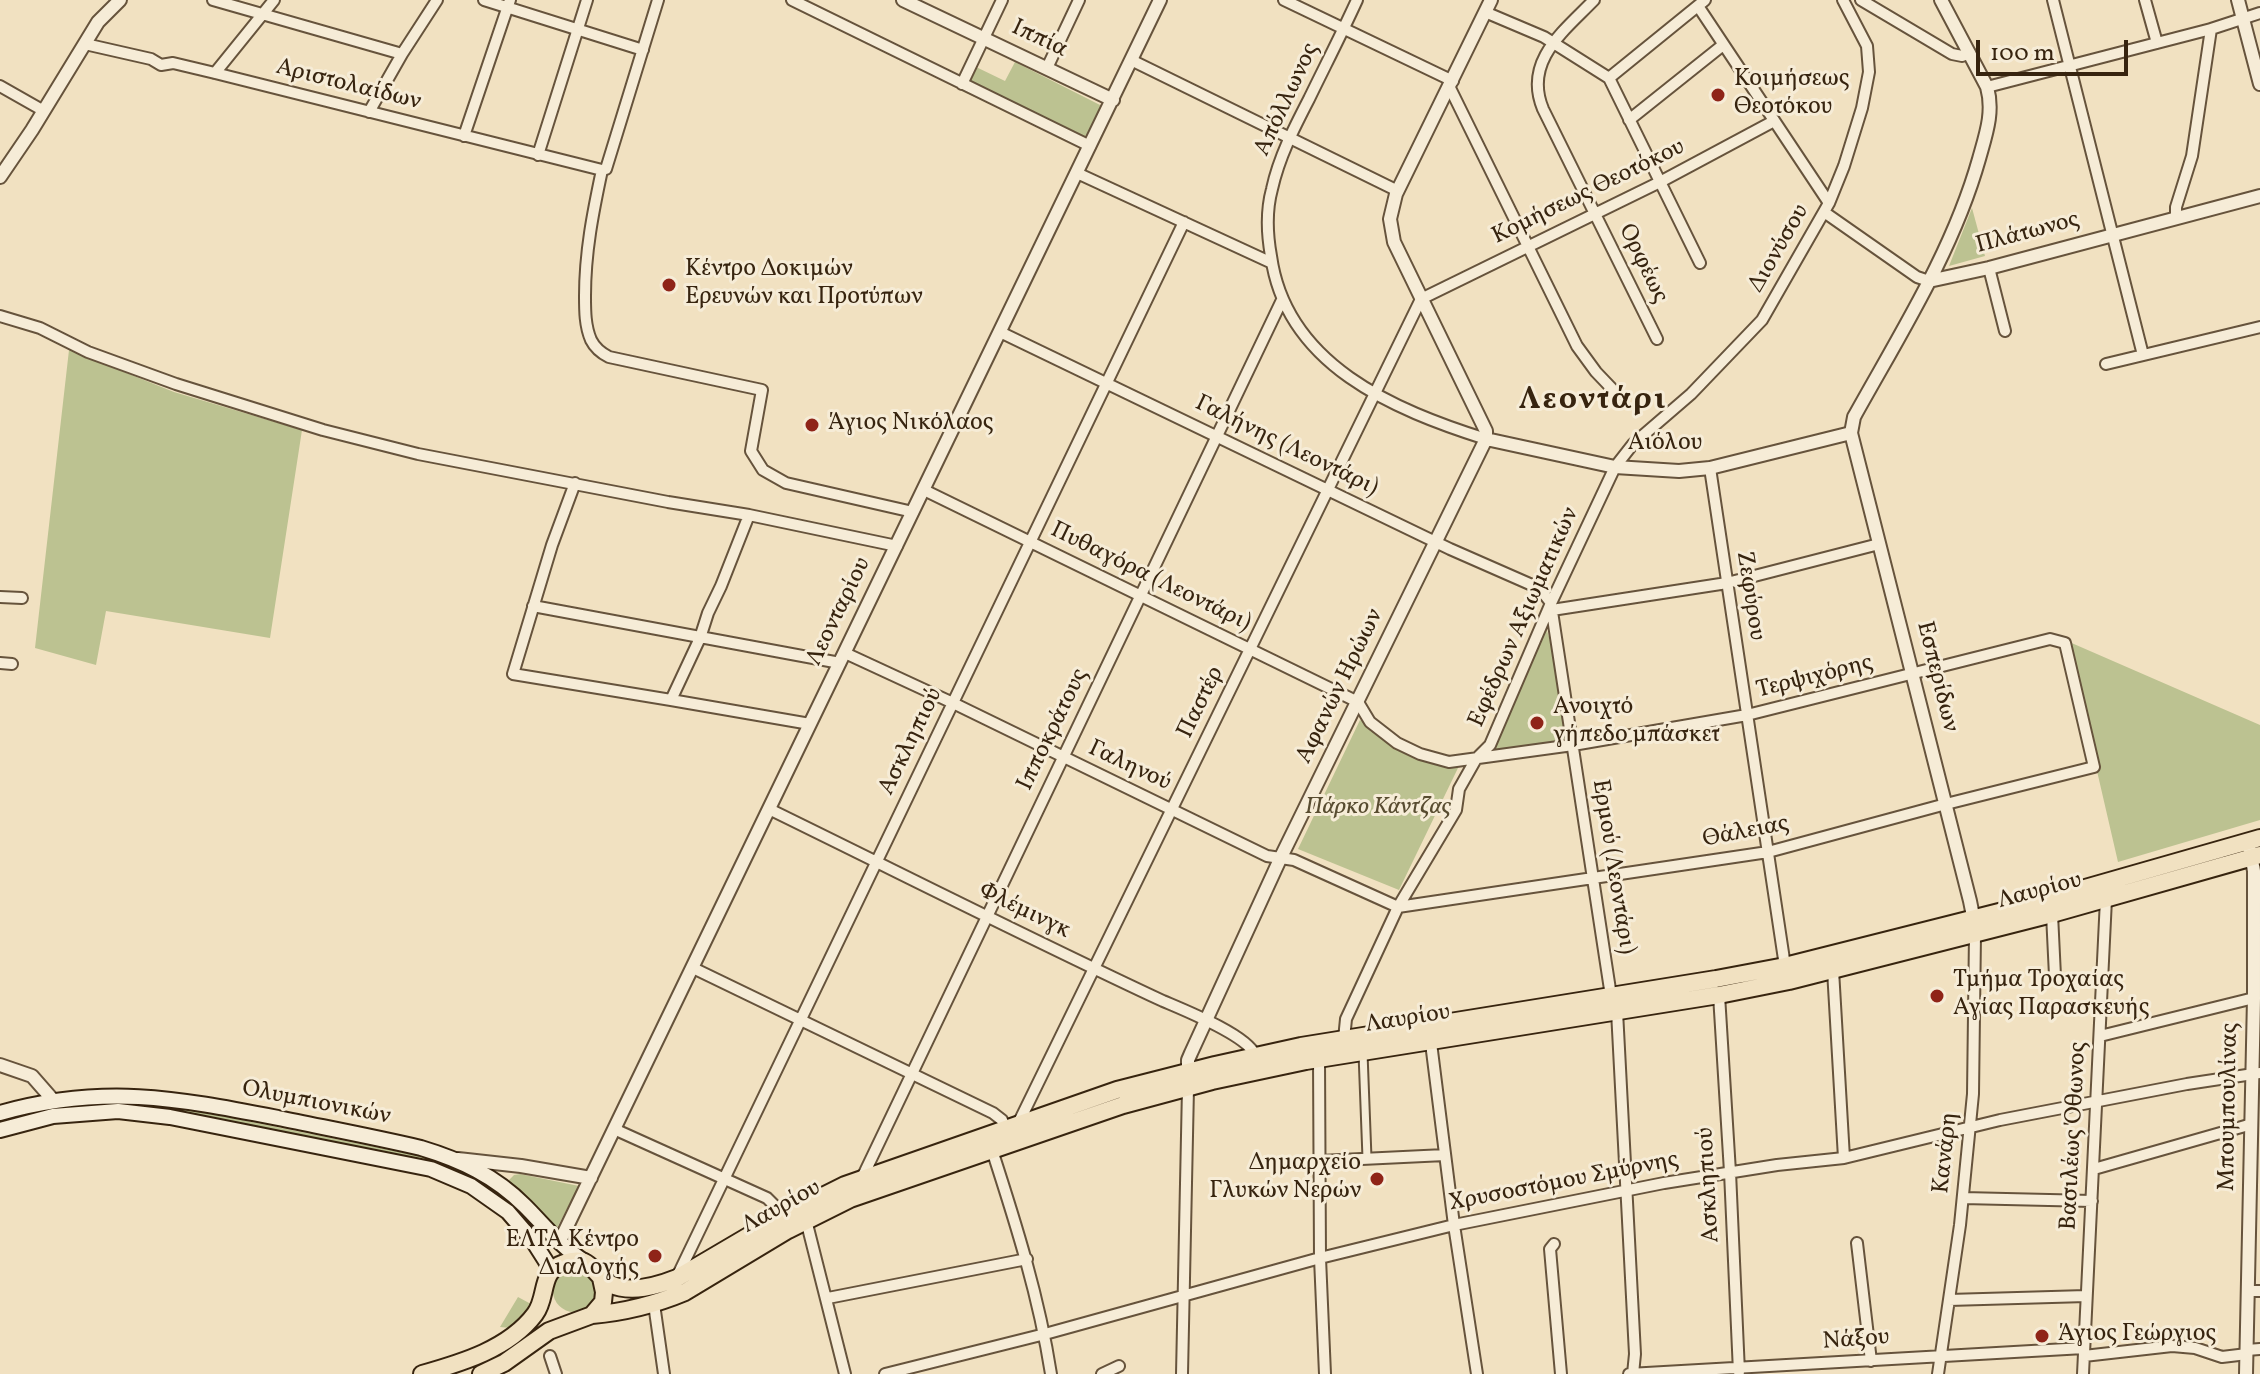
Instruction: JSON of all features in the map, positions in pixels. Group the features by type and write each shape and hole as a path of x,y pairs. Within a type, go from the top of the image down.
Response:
{"main road":[{"name":"Λαυρίου","path":"1614,1004 1719,995 1789,981 2255,848"},
{"name":"Λαυρίου","path":"601,1278 611,1285 640,1288 662,1284 823,1194 1117,1090 1248,1073 1363,1051 1429,1034 1614,1004 1975,926 2052,914 2106,899 2255,848"},
{"name":"Λαυρίου","path":"481,1374 504,1363 549,1331 571,1322 654,1304 685,1292 806,1220 865,1193 1123,1105 1255,1055 1344,1039 1429,1034"},
{"name":"Ολυμπιονικών","path":"0,1113 53,1100 118,1095 174,1099 380,1138 455,1158 479,1170 530,1210 559,1243 586,1262"},
{"name":"Ολυμπιονικών","path":"0,1130 28,1121 118,1111 170,1117 431,1169 471,1186 498,1204 533,1241 550,1273"},
{"path":"422,1374 476,1356 507,1340 534,1316 550,1273 567,1262 586,1262 601,1278 603,1302 592,1315"},
{"path":"543,1297 552,1315 571,1322"}],"street":[{"path":"0,177 98,22 120,0"},
{"path":"213,0 402,54"},
{"path":"215,73 274,0"},
{"path":"369,112 437,0"},
{"path":"484,0 509,3 643,50"},
{"path":"538,155 587,0"},
{"path":"658,0 606,169 602,170 588,232 586,323 591,341 609,357 762,390 751,451 763,470 786,483 913,512"},
{"path":"792,0 1090,146"},
{"name":"Ιππία","path":"903,0 924,4 984,39 1113,100"},
{"path":"962,84 1002,0"},
{"path":"1047,68 1079,0"},
{"name":"Λεονταρίου","path":"559,1243 1160,0"},
{"path":"1284,0 1345,27 1452,84 1577,346 1618,395"},
{"name":"Απόλλωνος","path":"1357,0 1289,139 1275,176 1269,204 1269,239 1282,300 1298,327 1342,372 1375,394 1446,426 1486,439"},
{"path":"1486,439 1486,431 1392,235 1391,211 1491,0"},
{"name":"Ορφέως","path":"1594,0 1553,43 1537,74 1536,89 1657,339"},
{"name":"Διονύσου","path":"1615,467 1633,444 1691,394 1762,320 1826,207 1844,166 1862,108 1869,72 1867,46 1843,0"},
{"path":"1861,0 1952,54 1962,56 1970,53"},
{"path":"1851,433 1854,417 1956,228 1989,120 1987,87 1941,0"},
{"path":"2053,0 2143,355"},
{"path":"2145,0 2157,43"},
{"path":"2238,0 2260,84"},
{"path":"464,136 509,3"},
{"path":"1609,78 1701,3 1723,45 1826,207 1917,277 1929,281"},
{"path":"1485,12 1553,43 1609,78 1700,263"},
{"path":"1987,87 2211,29 2260,13"},
{"path":"2176,218 2176,207 2192,156 2211,29"},
{"name":"Αριστολαίδων","path":"85,44 151,59 161,65 173,63 215,73 602,170"},
{"path":"1629,120 1723,45"},
{"path":"1131,60 1398,191"},
{"path":"0,86 44,111"},
{"name":"Κομήσεως Θεοτόκου","path":"1421,299 1660,182 1774,121"},
{"path":"1077,173 1272,263"},
{"name":"Πλάτωνος","path":"1929,281 2260,196"},
{"name":"Ασκληπιού","path":"677,1278 1184,222"},
{"path":"1989,268 2005,331"},
{"name":"Παστέρ","path":"1012,1126 1094,969 1421,299"},
{"name":"Ιπποκράτους","path":"862,1178 1282,300"},
{"path":"0,316 40,328 88,352 176,384 323,430 418,454 749,515 897,546"},
{"path":"2106,364 2260,327"},
{"name":"Γαλήνης (Λεοντάρι)","path":"1000,332 1437,543 1532,585 1544,594 1551,606"},
{"name":"Αιόλου","path":"1486,439 1615,467 1679,471 1710,468 1851,433"},
{"name":"Εσπερίδων","path":"1851,433 1975,926"},
{"name":"Αφανών Ηρώων","path":"1188,1080 1188,1060 1281,857 1486,439"},
{"name":"Εφέδρων Αξιωματικών","path":"1344,1039 1346,1019 1398,907 1456,810 1459,789 1476,759 1490,745 1615,467"},
{"name":"Ζεφύρου","path":"1710,468 1785,966"},
{"path":"575,483 552,545 513,674 810,724"},
{"name":"Πυθαγόρα (Λεοντάρι)","path":"924,490 1358,702"},
{"path":"671,700 700,638 749,515"},
{"path":"1551,606 1727,583 1879,544"},
{"path":"0,597 22,598"},
{"name":"Γαληνού","path":"533,606 700,638 842,658 953,703 1267,856 1294,860 1398,907"},
{"name":"Ερμού (Λεοντάρι)","path":"1551,606 1614,1004 1635,1354 1632,1374"},
{"name":"Τερψιχόρης","path":"1358,702 1370,722 1397,743 1420,754 1449,762 1573,745 1747,715 2050,639 2065,643 2094,767"},
{"path":"0,663 12,664"},
{"name":"Θάλειας","path":"1398,907 1768,852 2094,767"},
{"name":"Φλέμινγκ","path":"769,809 1206,1021 1248,1044 1255,1055"},
{"name":"Μπουμπουλίνας","path":"2246,1374 2251,1351 2254,1291 2255,848"},
{"name":"Βασιλέως Όθωνος","path":"2083,1374 2106,899"},
{"path":"2052,914 2055,976"},
{"name":"Κανάρη","path":"1938,1374 1970,1127 1975,1061 1975,926"},
{"path":"693,968 912,1073 1012,1126"},
{"path":"1833,970 1844,1158"},
{"name":"Ασκληπιού","path":"1719,995 1739,1371"},
{"path":"2100,1036 2254,998"},
{"path":"1429,1034 1477,1374"},
{"path":"1363,1051 1367,1158"},
{"path":"1319,1059 1320,1258 1325,1374"},
{"path":"0,1065 32,1076 53,1100"},
{"name":"Χρυσοστόμου Σμύρνης","path":"885,1374 1454,1225 1730,1172 1844,1158 1970,1127 2256,1073"},
{"path":"1182,1374 1188,1080"},
{"path":"2094,1169 2252,1124"},
{"path":"614,1129 767,1198 775,1206 779,1218"},
{"path":"992,1150 1027,1259 1051,1374"},
{"path":"1320,1161 1445,1155"},
{"path":"455,1158 591,1178"},
{"path":"498,1204 500,1184 508,1170 521,1166"},
{"path":"1963,1198 2092,1201"},
{"path":"806,1220 845,1374"},
{"path":"1857,1243 1871,1361"},
{"path":"1554,1244 1550,1249 1551,1273 1561,1374"},
{"path":"828,1298 1027,1259"},
{"path":"1949,1300 2086,1296"},
{"path":"654,1304 664,1374"},
{"name":"Νάξου","path":"1632,1374 1739,1371 1941,1355 2188,1347 2228,1357 2251,1351"},
{"path":"550,1356 556,1374"},
{"path":"1102,1374 1119,1366"}],"green space":[{"path":"1015,62 1102,106 1080,146 962,91 974,66 1005,81"},
{"path":"1972,208 1985,256 1949,266"},
{"path":"69,350 174,392 302,430 270,638 106,611 96,665 35,648"},
{"path":"1546,628 1557,660 1569,739 1481,752"},
{"path":"2067,641 2260,725 2260,820 2118,862"},
{"name":"Πάρκο Κάντζας","path":"1360,720 1458,768 1399,890 1298,849"},
{"path":"106,1103 163,1104 415,1155 448,1164 486,1184 488,1189 181,1113 0,1126 0,1121 26,1114"},
{"path":"514,1175 579,1186 557,1228 532,1201 509,1183"},
{"path":"574,1270 589,1276 595,1291 589,1306 574,1312 559,1306 553,1291 559,1276"},
{"path":"518,1297 531,1304 510,1328 500,1327"}],"place":[{"name":"Κοιμήσεως Θεοτόκου","path":"1718,95"},
{"name":"Κέντρο Δοκιμών Ερευνών και Προτύπων","path":"669,285"},
{"name":"Άγιος Νικόλαος","path":"812,425"},
{"name":"Ανοιχτό γήπεδο μπάσκετ","path":"1537,723"},
{"name":"Τμήμα Τροχαίας Αγίας Παρασκευής","path":"1937,996"},
{"name":"Δημαρχείο Γλυκών Νερών","path":"1377,1179"},
{"name":"ΕΛΤΑ Κέντρο Διαλογής","path":"655,1256"},
{"name":"Άγιος Γεώργιος","path":"2042,1336"}],"district":[{"name":"Λεοντάρι","path":"1593,402"}]}
